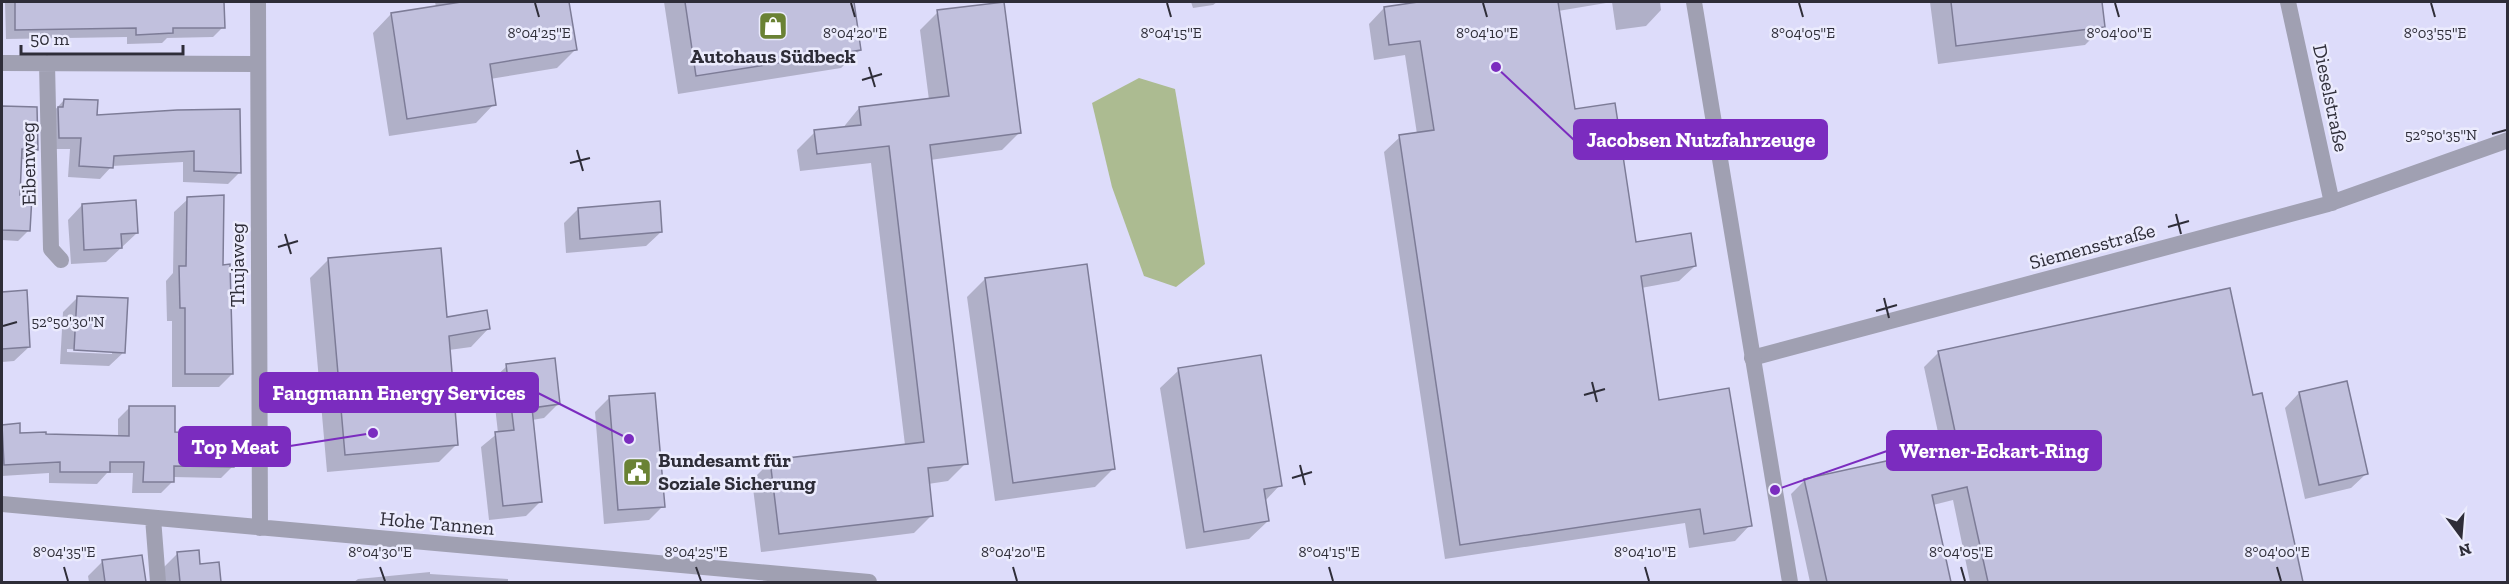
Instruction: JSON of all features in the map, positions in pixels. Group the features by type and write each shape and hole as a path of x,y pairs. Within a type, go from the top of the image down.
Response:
{"street":[{"name":"Thujaweg","path":"258,2 260,528"},
{"path":"1694,2 1790,582"},
{"name":"Dieselstraße","path":"2288,2 2332,202"},
{"path":"2,63 257,64"},
{"name":"Eibenweg","path":"47,63 51,249 61,260"},
{"name":"Siemensstraße","path":"1752,358 2332,202 2508,140"},
{"name":"Hohe Tannen","path":"2,504 869,582"},
{"path":"153,518 158,582"}],"shaded area":[{"path":"1139,78 1175,89 1205,264 1176,287 1144,276 1112,187 1092,103"}],"building":[{"path":"15,2 224,2 225,28 173,28 173,33 136,35 136,28 15,30"},
{"path":"461,2 569,2 577,50 490,64 496,105 407,119 391,13"},
{"name":"Autohaus Südbeck","path":"685,2 854,2 861,50 696,76"},
{"path":"1004,2 1021,133 930,145 968,464 928,468 933,516 779,534 770,460 924,442 889,146 817,154 814,130 861,125 859,107 949,96 937,10"},
{"path":"1418,2 1558,2 1575,109 1615,103 1636,242 1691,233 1696,266 1641,276 1659,400 1729,388 1752,526 1704,534 1700,509 1460,545 1399,135 1434,130 1420,41 1389,45 1384,7"},
{"path":"1951,2 2102,2 2105,27 1956,46"},
{"path":"64,99 98,100 97,115 240,109 241,173 194,171 194,151 114,156 113,168 79,166 81,138 59,138 58,107 63,107"},
{"path":"2,106 37,107 38,150 22,149 20,195 32,196 30,231 2,230"},
{"path":"224,195 223,265 230,264 233,374 185,374 185,308 180,308 179,266 186,266 187,197"},
{"path":"136,200 138,233 121,234 122,248 84,250 82,204"},
{"path":"660,201 662,232 580,239 578,208"},
{"path":"441,248 447,317 487,310 490,329 449,336 458,445 345,455 328,258"},
{"path":"1087,264 1115,469 1013,483 985,278"},
{"path":"2230,288 2253,395 2262,393 2303,582 1988,582 1967,487 1932,495 1951,582 1827,582 1804,479 1923,453 1926,467 1961,460 1938,351"},
{"path":"27,290 30,347 2,349 2,292"},
{"path":"77,296 128,298 125,353 74,350"},
{"path":"1261,355 1282,486 1264,489 1269,521 1204,532 1178,368"},
{"path":"555,358 560,404 532,408 542,502 503,506 495,432 514,430 506,364"},
{"path":"2347,381 2368,474 2319,485 2299,392"},
{"path":"655,393 665,507 618,510 609,396"},
{"path":"129,406 175,406 175,432 235,433 234,467 174,466 174,482 143,482 144,462 110,462 110,472 60,472 60,462 4,465 2,425 20,423 20,433 129,436"},
{"path":"199,550 200,564 219,562 221,582 180,582 177,552"},
{"path":"142,555 146,582 105,582 102,560"}],"place":[{"name":"Autohaus Südbeck","path":"773,26"},
{"name":"Jacobsen Nutzfahrzeuge","path":"1496,67"},
{"name":"Top Meat","path":"373,433"},
{"name":"Fangmann Energy Services","path":"629,439"},
{"name":"Bundesamt für Soziale Sicherung","path":"637,472"},
{"name":"Werner-Eckart-Ring","path":"1775,490"}]}
